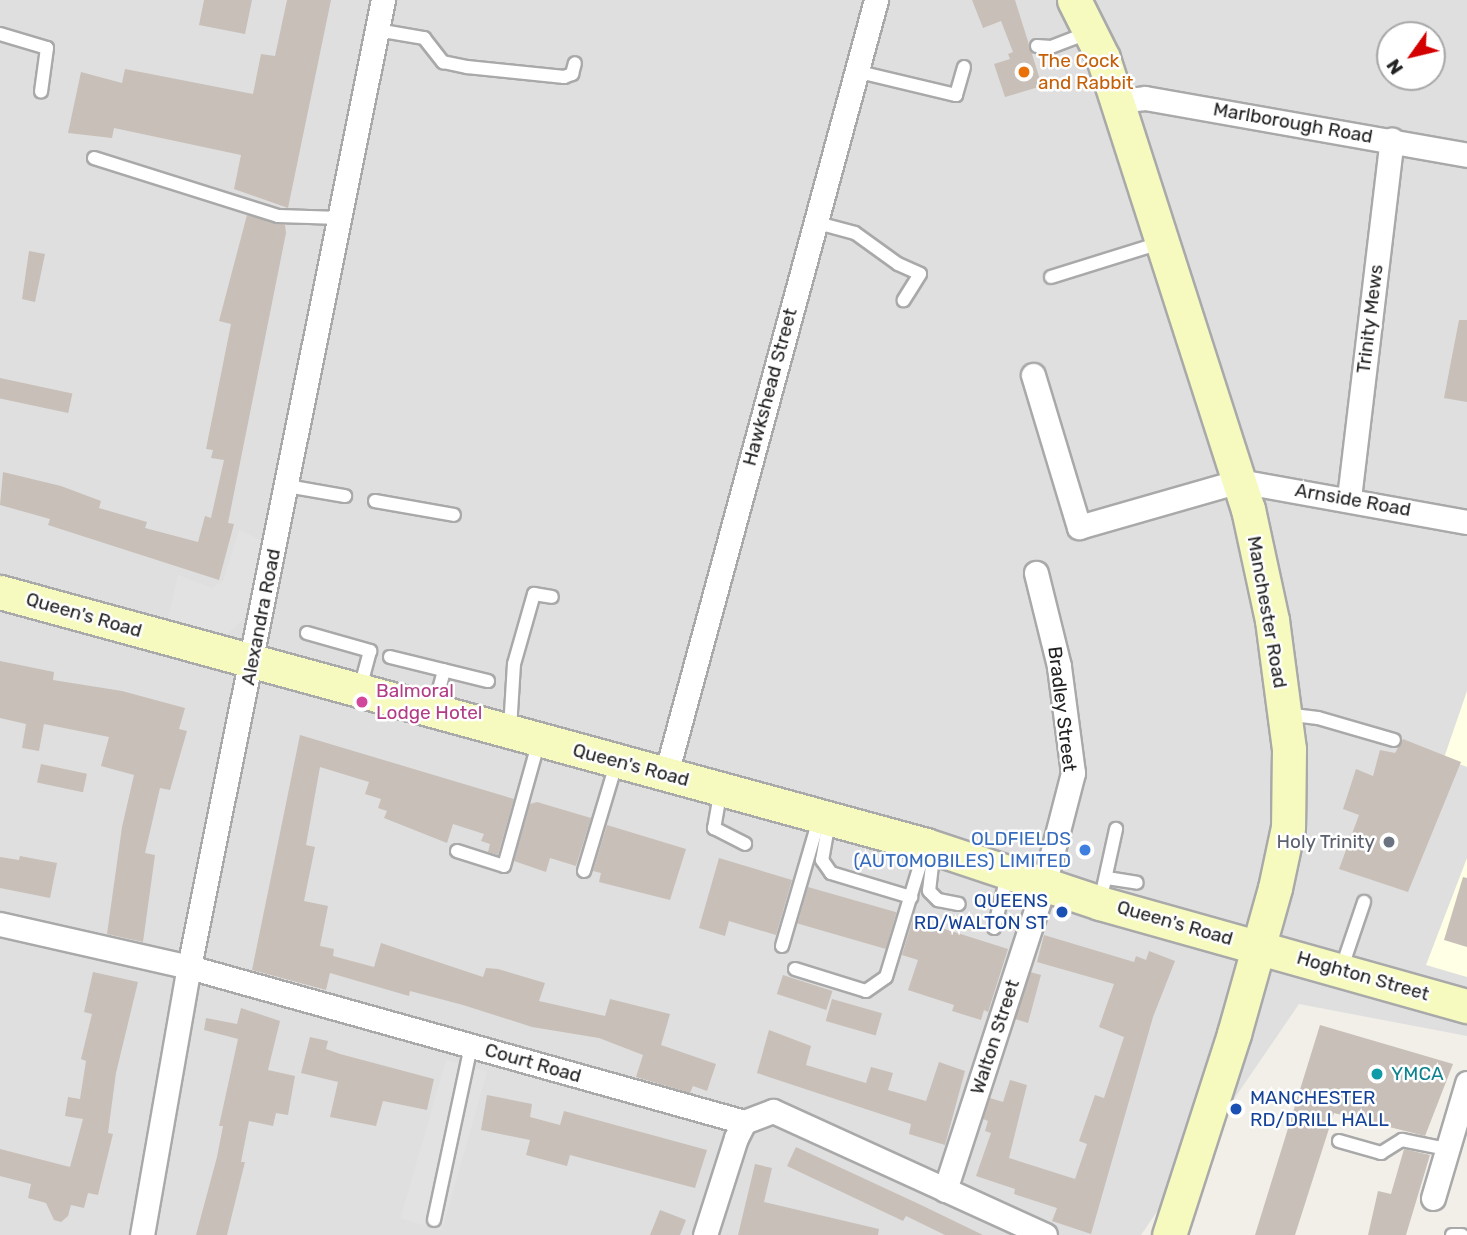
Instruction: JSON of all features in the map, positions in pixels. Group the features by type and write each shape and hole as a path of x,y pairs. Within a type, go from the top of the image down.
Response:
{"main road":[{"name":"Manchester Road","path":"1074,0 1091,32 1117,101 1238,481 1272,620 1284,714 1288,827 1259,947 1169,1235"},
{"name":"Queen's Road","path":"0,592 930,846 1044,885 1104,890 1259,947"},
{"name":"Hoghton Street","path":"1259,947 1467,1006"}],"street":[{"name":"Alexandra Road","path":"142,1235 189,967 383,0"},
{"name":"Hawkshead Street","path":"666,774 876,0"},
{"name":"Marlborough Road","path":"1117,101 1145,97 1467,155"},
{"name":"Trinity Mews","path":"1349,498 1392,140"},
{"path":"1033,374 1079,527 1238,481"},
{"name":"Arnside Road","path":"1238,481 1349,498 1467,522"},
{"name":"Bradley Street","path":"1036,573 1059,666 1073,773 1044,885"},
{"name":"Walton Street","path":"946,1190 1044,885"},
{"name":"Court Road","path":"0,924 189,967 744,1122"},
{"path":"1433,1198 1467,1083"},
{"path":"705,1235 744,1122 773,1111 1045,1235"}],"lane":[{"path":"377,30 424,38 443,62 467,67 565,77 572,74 575,63"},
{"path":"1037,46 1051,47 1091,32"},
{"path":"0,34 47,48 41,92"},
{"path":"855,71 956,95 964,67"},
{"path":"94,158 278,216 340,218"},
{"path":"814,222 855,233 898,264 920,274 904,300"},
{"path":"1051,277 1161,243"},
{"path":"287,486 345,496"},
{"path":"375,501 454,515"},
{"path":"457,851 504,866 524,737 515,704 514,664 534,594 552,597"},
{"path":"307,633 370,651 359,692"},
{"path":"390,657 488,681"},
{"path":"433,712 444,670"},
{"path":"1284,714 1318,718 1394,740"},
{"path":"584,872 617,761"},
{"path":"721,789 713,828 745,844"},
{"path":"825,817 822,860 831,873 911,897"},
{"path":"782,946 825,817"},
{"path":"1116,829 1104,890 1137,883"},
{"path":"795,969 866,991 887,977 911,897 930,846"},
{"path":"930,846 929,891 938,900 959,904"},
{"path":"995,928 1008,873"},
{"path":"1341,970 1364,902"},
{"path":"434,1220 471,1045"},
{"path":"1339,1141 1381,1153 1402,1140 1447,1149"},
{"path":"1452,1235 1462,1235"}],"shaded area":[{"path":"0,0 1467,0 1467,1036 1299,1004 1141,1235 0,1235"},
{"path":"239,530 263,541 244,619 225,636 168,620 178,575 212,588 223,581"},
{"path":"1467,691 1467,767 1444,758"},
{"path":"1467,858 1467,977 1426,965"},
{"path":"446,1060 487,1072 442,1230 401,1219"}],"building":[{"path":"204,0 252,0 245,34 199,25"},
{"path":"287,0 331,0 288,208 234,189 241,155 114,128 112,138 68,133 81,72 122,83 125,69 253,94 261,54 275,56"},
{"path":"972,0 1015,0 1042,86 1005,97 994,64 1010,59 1008,54 1013,52 1001,21 983,28"},
{"path":"247,215 285,225 286,233 228,523 234,524 219,580 48,525 50,519 0,505 3,472 61,486 101,501 99,508 147,522 145,528 198,542 205,516 211,518 224,460 211,458 213,450 206,449 231,324 219,321"},
{"path":"29,251 45,254 35,302 22,299"},
{"path":"1459,320 1467,320 1467,402 1444,398"},
{"path":"0,378 72,393 68,413 0,398"},
{"path":"0,661 54,672 53,680 122,691 185,708 179,729 187,731 170,790 160,788 145,853 155,855 143,942 107,934 122,827 134,775 101,766 109,737 44,724 39,751 22,748 26,724 0,718"},
{"path":"300,735 514,799 498,855 488,852 490,844 481,841 484,834 453,824 447,843 384,818 387,811 378,808 381,799 365,794 369,782 320,767 306,845 315,847 304,901 328,906 320,946 334,949 333,956 374,967 381,943 483,977 486,968 498,969 545,983 539,1001 605,1016 610,999 670,1014 661,1045 716,1064 707,1091 693,1086 690,1093 636,1077 643,1055 599,1038 532,1027 463,1005 410,991 409,996 330,973 326,990 252,970"},
{"name":"Holy Trinity","path":"1403,739 1461,762 1408,892 1339,869 1359,815 1343,809 1356,769 1373,776 1380,750 1395,753"},
{"path":"41,764 87,774 83,792 37,783"},
{"path":"537,802 591,818 576,866 550,858 546,872 514,861 530,804"},
{"path":"607,825 686,849 670,900 599,882 601,873 593,871"},
{"path":"20,856 57,863 50,898 0,888 0,857 19,860"},
{"path":"719,858 792,880 776,935 729,921 725,936 699,928"},
{"path":"1463,877 1467,878 1467,947 1444,940"},
{"path":"808,887 896,912 886,949 798,924"},
{"path":"913,919 1008,949 988,1012 984,1010 981,1020 952,1011 954,1005 908,990 918,960 902,955"},
{"path":"1044,935 1134,962 1136,956 1146,960 1149,951 1175,961 1153,1017 1091,1234 1052,1221 1057,1208 1014,1194 1015,1189 976,1176 991,1133 985,1131 988,1121 983,1119 990,1098 1003,1102 1010,1080 1027,1085 1009,1158 1075,1179 1087,1144 1079,1141 1095,1095 1104,1098 1124,1037 1099,1027 1114,984 1037,962"},
{"path":"93,972 138,982 116,1073 108,1133 113,1134 98,1195 88,1193 84,1208 71,1205 68,1216 61,1222 54,1220 46,1203 28,1198 31,1184 0,1176 0,1149 70,1167 83,1119 65,1116 68,1097 80,1099 86,1061 81,1059 92,1014 84,1012"},
{"path":"1030,972 1041,975 1028,1023 1015,1019"},
{"path":"783,975 832,991 826,1010 777,994"},
{"path":"832,999 882,1013 876,1035 826,1021"},
{"path":"241,1008 280,1021 268,1070 295,1076 288,1115 276,1113 273,1126 249,1121 241,1162 245,1162 227,1235 196,1235 217,1157 223,1126 219,1126 238,1039 204,1030 206,1018 237,1024"},
{"path":"1320,1025 1453,1064 1425,1136 1334,1113 1295,1235 1255,1235"},
{"path":"769,1030 811,1046 806,1065 866,1083 871,1067 893,1073 888,1090 926,1101 939,1062 965,1071 945,1145 909,1134 911,1124 757,1073"},
{"path":"310,1037 328,1041 326,1049 340,1054 434,1079 427,1110 383,1101 376,1126 330,1117 338,1082 301,1073"},
{"path":"487,1095 532,1104 530,1117 560,1125 564,1111 707,1150 695,1188 570,1155 567,1166 526,1155 530,1140 481,1130"},
{"path":"796,1147 983,1235 945,1235 906,1216 903,1221 787,1166"},
{"path":"1404,1149 1430,1155 1406,1235 1368,1235 1378,1191 1391,1194"},
{"path":"755,1164 772,1168 764,1202 879,1229 878,1235 738,1235"},
{"path":"660,1210 686,1220 680,1235 650,1235"}],"place":[{"name":"The Cock and Rabbit","path":"1024,72"},
{"name":"Balmoral Lodge Hotel","path":"362,702"},
{"name":"Holy Trinity","path":"1389,842"},
{"name":"OLDFIELDS (AUTOMOBILES) LIMITED","path":"1085,850"},
{"name":"QUEENS RD/WALTON ST","path":"1062,912"},
{"name":"YMCA","path":"1377,1074"},
{"name":"MANCHESTER RD/DRILL HALL","path":"1236,1109"}]}
